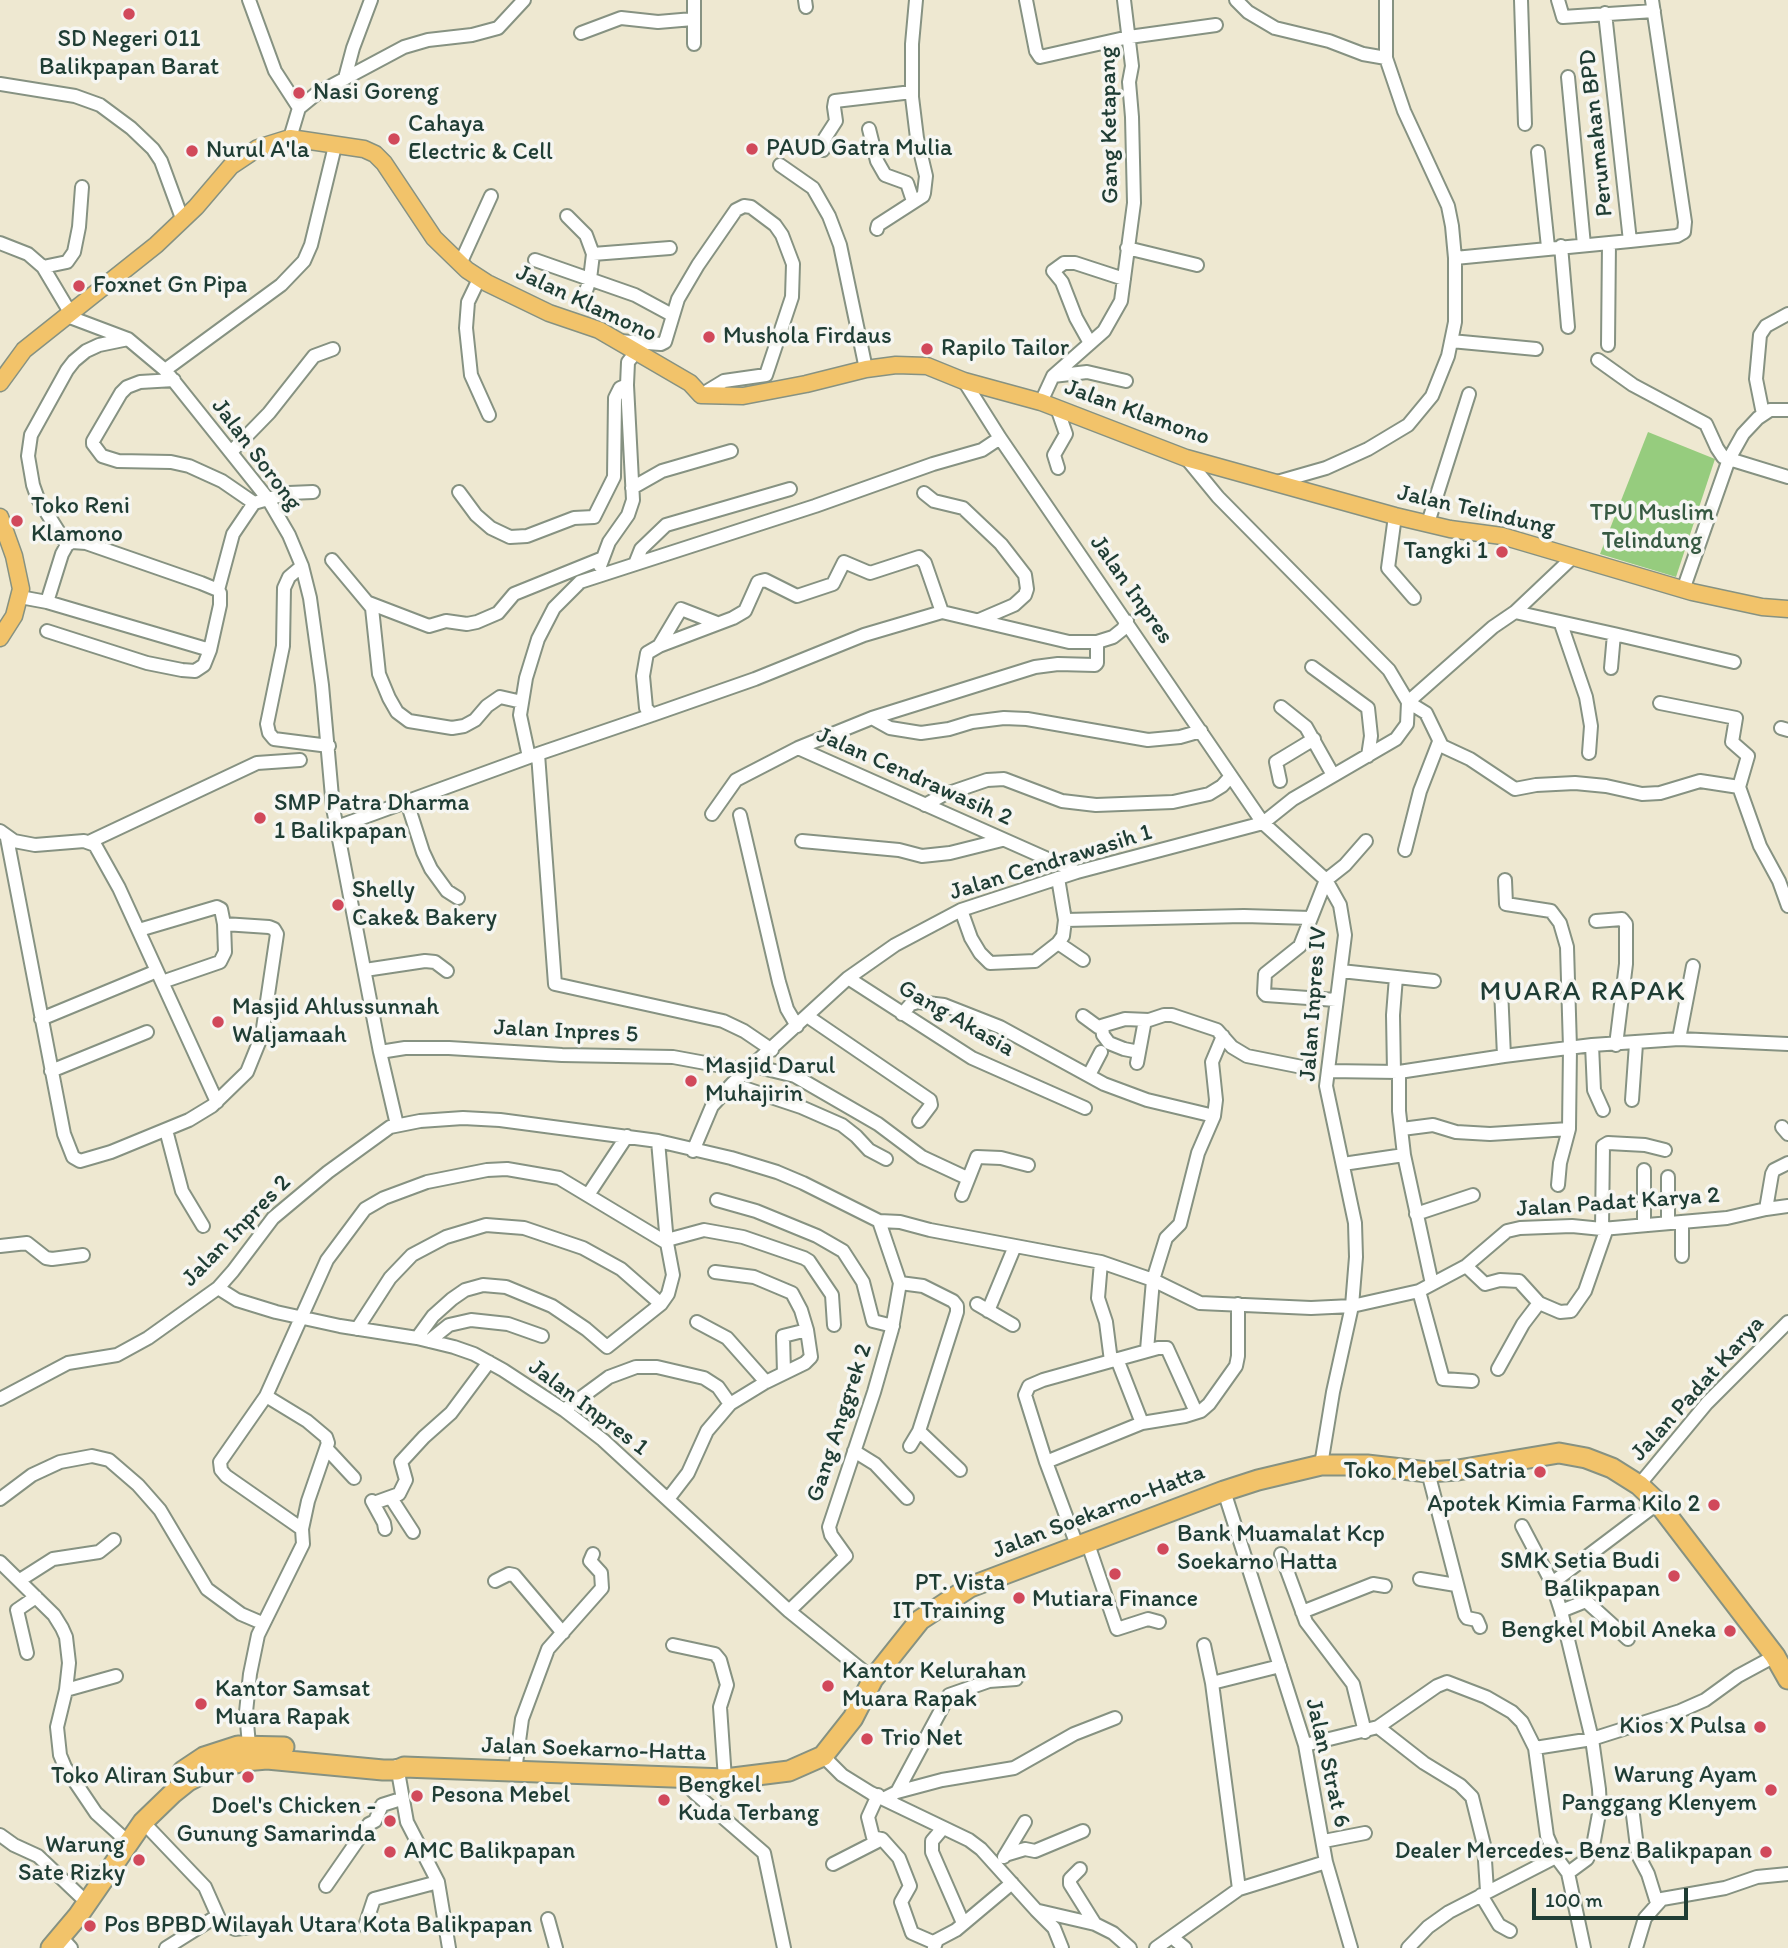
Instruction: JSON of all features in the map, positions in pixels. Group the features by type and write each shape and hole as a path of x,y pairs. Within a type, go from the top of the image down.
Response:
{"highway":[{"name":"Jalan Soekarno-Hatta","path":"125,1839 188,1781 211,1769 267,1759 725,1779 789,1771 823,1756 853,1718 873,1679 920,1620 970,1587 1224,1491 1321,1465 1367,1465 1428,1472 1458,1470 1559,1453 1586,1458 1612,1468 1639,1485 1658,1503 1774,1656 1788,1679"},
{"name":"Jalan Soekarno-Hatta","path":"36,1948 76,1907 125,1839 149,1799 172,1779 212,1754 249,1745 358,1754 399,1766"},
{"name":"Jalan Soekarno-Hatta","path":"61,1944 76,1907"}],"main road":[{"name":"Jalan Klamono","path":"0,383 24,350 133,266 183,221 237,161 258,148 290,138 364,149 379,157 429,232 479,279 549,313 599,330 690,383 701,395 743,396 866,369 897,365 927,366 964,381 1041,402 1186,458 1277,482"},
{"name":"Jalan Telindung","path":"1277,482 1395,516 1450,529 1502,537 1684,590 1788,610"},
{"path":"0,517 17,569 20,597 10,625 0,638"}],"street":[{"path":"250,0 275,71 299,108"},
{"path":"345,78 371,0"},
{"path":"290,138 299,108 316,94 416,43 495,30 504,25 524,0"},
{"path":"694,0 694,44"},
{"path":"877,229 878,225 923,196 926,176 913,113 912,92 916,0"},
{"path":"1026,0 1036,51 1040,57 1129,37 1216,25"},
{"name":"Gang Ketapang","path":"1053,376 1104,331 1121,301 1134,203 1129,82 1132,66 1124,0"},
{"path":"1236,0 1248,12 1275,28 1329,41 1363,54 1387,58"},
{"path":"1277,482 1326,468 1368,449 1408,425 1432,396 1451,341 1455,323 1455,258 1448,206 1404,111 1387,58 1386,0"},
{"path":"1521,0 1525,124"},
{"path":"1558,0 1563,17 1653,5 1685,222 1684,232 1677,236 1630,240"},
{"name":"Perumahan BPD","path":"1455,258 1630,240 1605,13"},
{"path":"581,33 621,18 658,22 693,19"},
{"path":"1568,77 1584,245"},
{"path":"0,85 75,96 100,105 131,128 153,149 161,161 183,221"},
{"path":"823,150 825,138 836,121 835,100 912,92"},
{"path":"869,129 877,161 885,175 907,183 913,201"},
{"path":"254,503 222,481 189,466 171,462 107,459 96,450 93,441 115,402 127,387 169,375 281,285 304,261 311,245 335,146"},
{"path":"1538,152 1568,327"},
{"path":"780,165 813,188 829,216 840,244 866,369"},
{"path":"43,267 63,264 72,256 79,228 82,187"},
{"path":"460,264 491,197"},
{"path":"618,341 665,342 678,299 698,265 736,210 744,206 751,207 778,229 793,264 792,297 766,375 724,381 701,395"},
{"path":"567,216 586,234 593,254 590,279 583,300"},
{"path":"0,243 28,254 43,267 69,315"},
{"path":"1608,345 1609,243"},
{"path":"593,254 670,248"},
{"path":"1127,248 1196,265"},
{"path":"535,260 635,295 672,315"},
{"path":"1090,344 1062,282 1053,271 1064,263 1075,263 1124,279"},
{"path":"479,279 468,302 466,328 471,375 489,415"},
{"path":"1763,414 1756,379 1760,335 1766,326 1788,314"},
{"name":"Jalan Sorong","path":"69,315 128,339 169,375 268,499 289,535 302,566 316,637 337,827"},
{"path":"66,545 38,499 33,485 28,456 31,435 66,370 74,361 99,345 128,339"},
{"path":"1451,341 1536,349"},
{"path":"231,452 269,413 314,356 333,349"},
{"path":"597,575 609,542 628,515 633,499 627,385 628,362 637,351"},
{"path":"1598,360 1633,385 1706,424 1723,457 1788,477"},
{"path":"1041,402 1053,376 1087,372 1126,381"},
{"name":"Jalan Inpres","path":"964,381 1000,438 1264,823"},
{"path":"459,492 476,515 491,528 510,537 527,536 574,518 594,517 614,477 615,398 620,388 627,385"},
{"path":"1428,523 1469,394"},
{"path":"1057,408 1066,434 1054,454 1058,468"},
{"path":"1684,590 1729,459 1744,434 1763,414 1770,410 1788,410"},
{"path":"772,1049 723,1021 555,984 533,755 520,715 526,678 538,639 554,608 576,585 597,575 982,450 1000,438"},
{"path":"632,488 662,471 731,451"},
{"path":"1186,458 1218,497 1389,670 1408,702 1426,713 1442,747 1471,759 1515,789 1575,783 1642,794 1660,793 1700,780 1739,787"},
{"path":"635,564 641,550 666,525 790,489"},
{"path":"47,631 147,663 181,670 200,669 210,650 220,605 218,590 233,534 254,503 289,492 313,492"},
{"path":"924,493 934,501 963,508 1001,544 1025,575 1026,596 1014,605 979,621"},
{"path":"1395,516 1388,568 1414,598"},
{"path":"47,602 62,554 66,545 72,542 86,543 218,590"},
{"path":"652,715 646,708 643,676 647,653 746,611 758,582 765,580 797,596 833,584 844,562 870,573 919,557 925,563 942,612"},
{"path":"332,560 369,603 429,626 446,621 467,624 477,622 498,613 514,594 603,558"},
{"path":"1264,823 1293,799 1396,739 1408,724 1408,702 1493,627 1515,612 1572,558"},
{"path":"302,566 289,577 284,588 283,646 267,724 274,739 329,746"},
{"path":"20,597 47,602 210,650"},
{"path":"369,603 381,680 397,712 409,721 452,728 464,726 475,720 487,706 500,697 522,702"},
{"path":"659,646 681,609 717,623"},
{"path":"879,1222 777,1172 658,1141 500,1120 447,1119 397,1125 380,1052 337,827 533,755 755,679 864,635 942,612 1069,642 1097,642 1113,637 1123,629 1127,621"},
{"path":"1515,612 1734,662"},
{"path":"1561,624 1586,697 1591,726 1589,753"},
{"path":"1611,668 1614,634"},
{"path":"798,748 872,718 1035,667 1058,664 1095,665 1097,642"},
{"path":"1312,667 1368,708 1371,727 1368,756"},
{"path":"1660,703 1736,718 1732,742 1748,756 1739,787 1760,846 1787,899"},
{"path":"1281,708 1306,727 1333,775"},
{"path":"872,718 890,728 921,733 1004,718 1027,719 1148,740 1180,737 1201,730"},
{"path":"1280,781 1276,762 1314,739"},
{"path":"1405,850 1420,791 1439,743"},
{"name":"Jalan Cendrawasih 2","path":"712,814 736,780 798,748 1077,872"},
{"path":"224,924 269,927 274,929 277,938 259,1045 247,1072 205,1111 111,1152 80,1161 73,1157 68,1147 51,1071 4,835 35,845 89,842 257,763 300,760"},
{"path":"925,805 943,795 987,780 1004,779 1062,800 1096,805 1173,802 1209,794 1231,776"},
{"path":"407,802 431,869 447,891 458,898"},
{"path":"740,815 779,982 787,1009 797,1026"},
{"name":"Jalan Cendrawasih 1","path":"693,1151 712,1106 732,1084 752,1069 848,978 895,945 961,910 1077,872 1264,823"},
{"name":"Jalan Inpres IV","path":"1264,823 1326,880 1340,905 1345,935 1326,1086 1355,1223 1356,1257 1352,1307 1333,1392 1321,1465"},
{"path":"802,841 899,850 922,856 950,853 1002,839"},
{"path":"1336,1000 1266,995 1265,974 1300,946 1326,880 1345,865 1366,841"},
{"path":"89,842 105,861 139,930 217,1102"},
{"path":"961,910 971,938 988,963 1033,962 1063,936 1065,920 1058,878"},
{"path":"1505,880 1506,904 1551,911 1560,923 1567,947 1569,1129 1560,1163 1558,1185"},
{"path":"41,1019 160,976 220,962 225,951 224,924 221,909 217,907 139,930"},
{"path":"1065,920 1244,916 1311,918"},
{"path":"1596,921 1622,919 1626,924 1626,964 1616,1045"},
{"path":"1058,943 1083,960"},
{"path":"365,970 429,961 447,971"},
{"path":"1679,1039 1693,965"},
{"path":"1342,971 1434,981"},
{"path":"1396,977 1393,1015 1404,1155 1432,1284"},
{"name":"Gang Akasia","path":"848,978 972,1058 1085,1108"},
{"path":"1501,989 1504,1056"},
{"path":"902,1014 911,1004 918,1002 944,1006 1000,1027 1104,1084 1147,1100 1214,1116"},
{"path":"807,1016 930,1100 931,1105 919,1121"},
{"path":"1083,1016 1096,1027 1125,1019 1145,1020 1172,1016 1210,1027 1223,1035 1232,1047 1247,1056 1302,1067"},
{"path":"1102,1027 1109,1043 1138,1057 1145,1020"},
{"path":"51,1071 146,1032"},
{"path":"1147,1350 1153,1280 1166,1238 1180,1224 1198,1153 1214,1116 1216,1100 1212,1062 1223,1035"},
{"path":"1328,1071 1396,1072 1592,1045 1679,1039 1788,1044"},
{"path":"1632,1100 1636,1044"},
{"path":"1592,1045 1594,1090 1603,1110"},
{"name":"Jalan Inpres 5","path":"380,1052 405,1048 441,1048 562,1055 673,1057 795,1076 878,1124 922,1157 967,1178"},
{"path":"1089,1075 1101,1052"},
{"path":"732,1084 801,1107 842,1125 869,1150 886,1159"},
{"name":"Jalan Inpres 2","path":"0,1399 68,1363 125,1352 218,1288 285,1206 365,1144 397,1125"},
{"path":"1402,1129 1433,1125 1456,1132 1490,1134 1569,1129"},
{"path":"166,1130 182,1191 203,1226"},
{"path":"588,1195 627,1136"},
{"path":"423,1340 433,1315 465,1290 483,1285 506,1287 552,1306 586,1329 607,1348 661,1304 668,1294 673,1275 667,1241 658,1141"},
{"path":"1466,1266 1485,1283 1500,1280 1519,1282 1539,1303 1560,1312 1574,1309 1585,1291 1605,1228 1602,1146 1608,1143 1645,1145 1665,1150"},
{"path":"1343,1164 1404,1155"},
{"path":"962,1195 975,1159 979,1156 1028,1165"},
{"path":"1766,1209 1772,1174 1774,1170 1788,1163"},
{"path":"302,1529 226,1476 220,1468 220,1462 266,1396 327,1260 365,1209 384,1198 428,1182 499,1169 559,1178 667,1241 704,1230 743,1237 804,1258 809,1261 832,1295 834,1325"},
{"path":"1644,1170 1644,1225"},
{"path":"1668,1177 1668,1223"},
{"path":"1416,1214 1473,1195"},
{"path":"717,1200 781,1221 817,1236 843,1251 863,1282 873,1321 893,1325"},
{"name":"Jalan Padat Karya 2","path":"879,1222 900,1222 1101,1262 1153,1280 1200,1303 1311,1308 1352,1307 1419,1291 1466,1266 1507,1231 1539,1226 1605,1228 1727,1218 1788,1206"},
{"name":"Gang Anggrek 2","path":"789,1611 846,1556 831,1535 829,1527 874,1392 893,1325 900,1283 879,1222"},
{"path":"1682,1222 1682,1256"},
{"path":"357,1329 379,1292 412,1255 453,1234 486,1225 524,1228 583,1248 621,1269 661,1304"},
{"path":"0,1246 27,1242 46,1258 52,1259 83,1255"},
{"path":"1013,1325 982,1308 1015,1246"},
{"path":"1101,1262 1098,1298 1114,1360 1142,1423"},
{"path":"668,1499 688,1473 707,1431 730,1404 766,1382 806,1363 811,1357 807,1329 792,1293 754,1277 715,1272"},
{"path":"900,1283 923,1286 953,1301 957,1306 919,1431 910,1446"},
{"name":"Jalan Inpres 1","path":"218,1288 237,1300 301,1317 464,1350 489,1362 564,1410 611,1447 789,1611 873,1679"},
{"path":"1419,1291 1443,1379 1472,1381"},
{"path":"1498,1369 1523,1324 1539,1303"},
{"path":"1046,1462 1142,1423 1196,1412 1215,1397 1236,1366 1238,1304"},
{"path":"423,1340 449,1325 471,1320 508,1324 542,1336"},
{"path":"697,1322 727,1338 766,1382"},
{"name":"Jalan Padat Karya","path":"1639,1485 1707,1403 1788,1324"},
{"path":"784,1373 783,1336 807,1329"},
{"path":"1159,1622 1147,1619 1117,1629 1046,1462 1027,1404 1026,1389 1043,1380 1147,1350 1167,1348 1196,1412"},
{"path":"384,1529 384,1523 373,1502 399,1494 406,1480 401,1462 451,1413 489,1362"},
{"path":"564,1410 609,1377 636,1367 657,1367 704,1378 718,1387 730,1404"},
{"path":"249,1745 246,1712 250,1674 262,1623 303,1544 302,1529 308,1502 328,1440 317,1429 266,1396"},
{"path":"919,1431 960,1470"},
{"path":"327,1449 354,1478"},
{"path":"854,1451 874,1464 907,1498"},
{"path":"0,1499 32,1475 60,1462 83,1457 103,1457 138,1485 160,1510 207,1589 241,1614 262,1623"},
{"path":"1428,1472 1456,1585 1467,1618 1476,1619 1480,1627"},
{"name":"Jalan Strat 6","path":"1156,1948 1239,1889 1326,1861 1305,1745 1224,1491"},
{"path":"391,1498 414,1532"},
{"path":"1552,1583 1658,1503"},
{"path":"1522,1527 1552,1583 1592,1739 1600,1808 1593,1846 1587,1859 1568,1873"},
{"path":"20,1580 53,1559 99,1552 114,1540"},
{"path":"515,1771 522,1719 548,1649 602,1588 601,1573 590,1561 593,1553"},
{"path":"1281,1554 1306,1622 1353,1684 1372,1729 1460,1785 1472,1797 1484,1845 1484,1893 1499,1926 1510,1931"},
{"path":"0,1562 56,1617 66,1637 69,1655 66,1690 57,1727 60,1755 83,1798 125,1839"},
{"path":"495,1581 509,1574 514,1575 563,1633"},
{"path":"1420,1579 1456,1585"},
{"path":"1302,1612 1373,1584 1385,1586"},
{"path":"1577,1590 1628,1639"},
{"path":"27,1653 17,1611 36,1597"},
{"path":"1561,1611 1586,1601"},
{"path":"673,1645 715,1654 720,1660 727,1685 720,1707 725,1779"},
{"path":"1204,1645 1212,1682 1239,1889"},
{"path":"1535,1748 1592,1739 1680,1711 1705,1700 1738,1676 1774,1656"},
{"path":"1212,1682 1280,1666"},
{"path":"66,1690 116,1676"},
{"path":"1012,1883 935,1945 912,1933 901,1902 910,1886 899,1858 882,1839 873,1838 868,1817 886,1795 949,1695 989,1681 1016,1679"},
{"path":"1305,1745 1372,1729 1437,1686 1452,1682 1512,1712 1522,1722 1535,1748 1547,1836 1556,1857 1568,1873 1584,1948"},
{"path":"886,1795 942,1780 1014,1768 1052,1746 1115,1718"},
{"path":"823,1756 842,1775 886,1795 1001,1861 1012,1883 1054,1928 1062,1948"},
{"path":"399,1766 401,1798 407,1822 438,1882 449,1948"},
{"path":"679,1777 764,1853 777,1925 784,1948"},
{"path":"326,1886 369,1824 375,1821 382,1805 401,1798"},
{"path":"1600,1808 1628,1804 1632,1807 1638,1854 1657,1903"},
{"path":"144,1822 205,1887 217,1916 230,1928 250,1927"},
{"path":"1001,1861 1025,1822"},
{"path":"943,1828 932,1841 932,1852 964,1923"},
{"path":"1001,1861 1025,1849 1035,1851 1083,1831"},
{"path":"1324,1840 1365,1833"},
{"path":"0,1835 38,1856 76,1907"},
{"path":"833,1864 882,1839"},
{"path":"1408,1948 1428,1927 1484,1893 1556,1857"},
{"path":"1326,1861 1351,1948"},
{"path":"1080,1869 1072,1876 1070,1884 1095,1924"},
{"path":"1636,1948 1645,1918 1662,1899 1725,1888 1757,1877 1788,1874"},
{"path":"365,1926 374,1899 438,1882"},
{"path":"1035,1910 1095,1924 1113,1933 1130,1948"},
{"path":"166,1948 217,1916"},
{"path":"548,1919 556,1948"},
{"path":"1173,1938 1185,1948"}],"green space":[{"name":"TPU Muslim Telindung","path":"1648,432 1715,459 1676,577 1600,554"}],"place":[{"name":"SD Negeri 011 Balikpapan Barat","path":"129,14"},
{"name":"Nasi Goreng","path":"299,93"},
{"name":"Cahaya Electric & Cell","path":"394,139"},
{"name":"PAUD Gatra Mulia","path":"752,149"},
{"name":"Nurul A'la","path":"192,151"},
{"name":"Foxnet Gn Pipa","path":"79,286"},
{"name":"Mushola Firdaus","path":"709,337"},
{"name":"Rapilo Tailor","path":"927,349"},
{"name":"Toko Reni Klamono","path":"17,521"},
{"name":"Tangki 1","path":"1502,552"},
{"name":"SMP Patra Dharma 1 Balikpapan","path":"260,818"},
{"name":"Shelly Cake& Bakery","path":"338,905"},
{"name":"Masjid Ahlussunnah Waljamaah","path":"218,1022"},
{"name":"Masjid Darul Muhajirin","path":"691,1081"},
{"name":"Toko Mebel Satria","path":"1540,1472"},
{"name":"Apotek Kimia Farma Kilo 2","path":"1714,1505"},
{"name":"Bank Muamalat Kcp Soekarno Hatta","path":"1163,1549"},
{"name":"Mutiara Finance","path":"1115,1574"},
{"name":"SMK Setia Budi Balikpapan","path":"1674,1576"},
{"name":"PT. Vista IT Training","path":"1019,1598"},
{"name":"Bengkel Mobil Aneka","path":"1730,1631"},
{"name":"Kantor Kelurahan Muara Rapak","path":"828,1686"},
{"name":"Kantor Samsat Muara Rapak","path":"201,1704"},
{"name":"Kios X Pulsa","path":"1760,1727"},
{"name":"Trio Net","path":"867,1739"},
{"name":"Toko Aliran Subur","path":"248,1777"},
{"name":"Warung Ayam Panggang Klenyem","path":"1771,1790"},
{"name":"Pesona Mebel","path":"417,1796"},
{"name":"Bengkel Kuda Terbang","path":"664,1800"},
{"name":"Doel's Chicken - Gunung Samarinda","path":"390,1821"},
{"name":"AMC Balikpapan","path":"390,1852"},
{"name":"Dealer Mercedes- Benz Balikpapan","path":"1766,1852"},
{"name":"Warung Sate Rizky","path":"139,1860"},
{"name":"Pos BPBD Wilayah Utara Kota Balikpapan","path":"90,1926"}],"district":[{"name":"MUARA RAPAK","path":"1583,993"}]}
